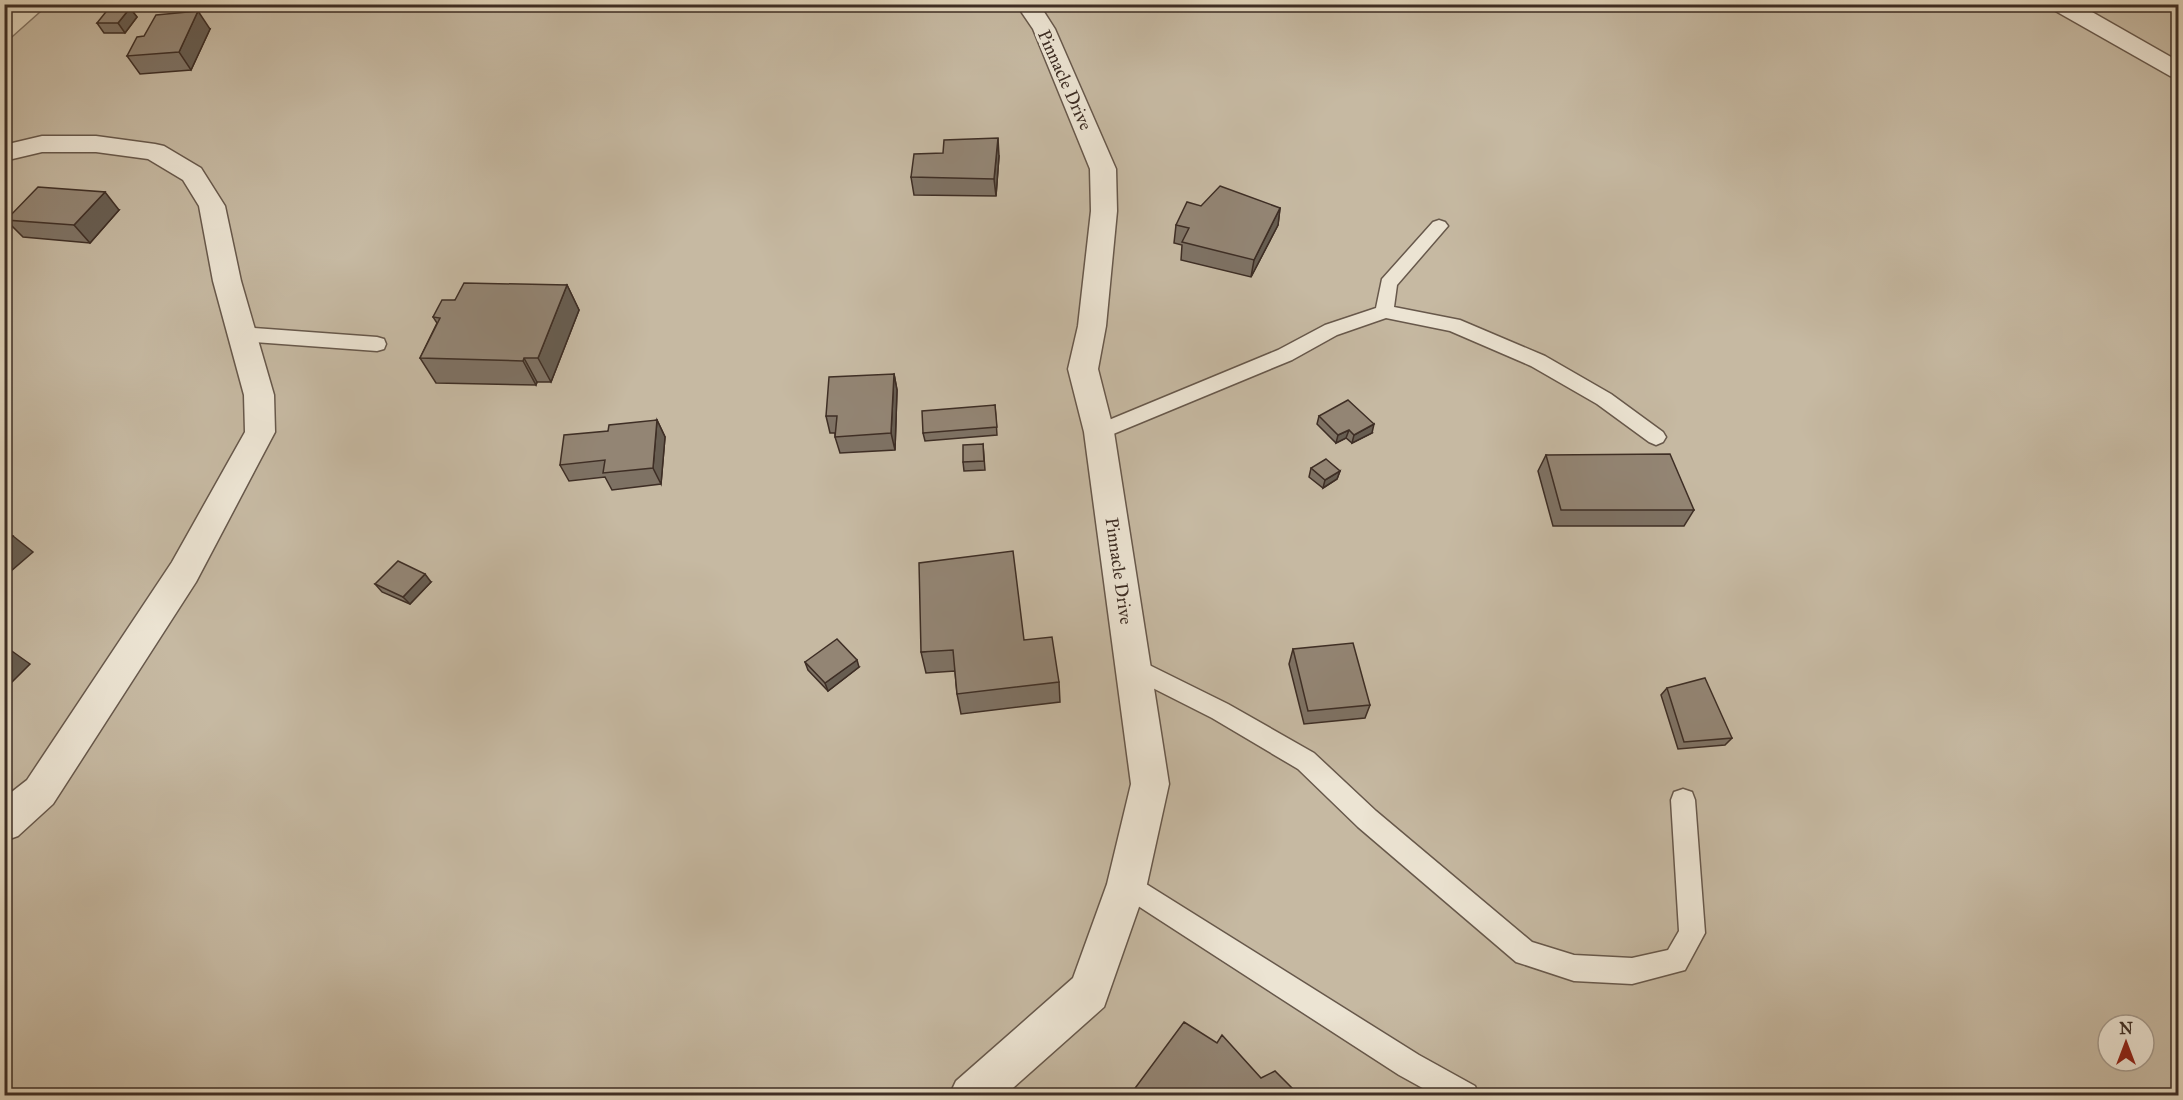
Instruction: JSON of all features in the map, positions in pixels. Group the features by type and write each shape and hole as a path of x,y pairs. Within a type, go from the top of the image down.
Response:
{"street":[{"name":"Pinnacle Drive","path":"970,1095 1089,992 1127,884 1150,784 1099,432 1083,369 1092,326 1104,211 1103,169 1044,29 1027,4"},
{"path":"2060,4 2132,42 2178,71"},
{"path":"4,153 42,144 96,144 155,152 192,174 212,206 227,281 259,395 260,432 184,572 40,792 4,823"}],"lane":[{"path":"1385,312 1388,283 1439,226"},
{"path":"1099,432 1285,355 1331,330 1385,312 1454,325 1538,361 1604,399 1656,437"},
{"path":"242,334 377,344"},
{"path":"1133,667 1220,711 1306,761 1367,819 1525,953 1574,968 1632,970 1676,961 1692,933 1683,800"},
{"path":"1127,884 1409,1065 1465,1095"}],"shaded area":[{"path":"49,4 2178,5 2178,1095 5,1095 4,44"}],"building":[{"path":"109,8 130,8 118,23 97,23"},
{"path":"198,11 179,52 127,56 137,37 144,36 156,15"},
{"path":"998,138 994,179 911,177 914,154 943,153 944,140"},
{"path":"1220,186 1280,208 1254,260 1182,242 1189,228 1176,225 1187,202 1201,206"},
{"path":"38,187 105,192 74,225 6,220"},
{"path":"464,283 567,285 538,358 524,358 523,361 420,358 440,318 433,317 442,300 455,300"},
{"path":"894,374 891,433 835,437 837,416 826,416 829,377"},
{"path":"1348,400 1374,424 1354,435 1349,430 1338,435 1319,416"},
{"path":"995,405 997,427 923,433 922,411"},
{"path":"657,420 653,468 603,473 605,460 560,465 564,435 608,431 609,425"},
{"path":"983,444 984,461 963,462 963,445"},
{"path":"1670,454 1694,510 1561,510 1546,455"},
{"path":"1326,459 1340,471 1325,480 1311,468"},
{"path":"4,532 13,536 4,544"},
{"path":"1013,551 1024,640 1052,637 1059,682 957,694 953,650 921,652 919,563"},
{"path":"398,561 425,574 403,597 375,584"},
{"path":"837,639 857,660 825,683 805,662"},
{"path":"1353,643 1370,705 1308,711 1293,649"},
{"path":"1705,678 1732,738 1684,742 1667,688"},
{"path":"1184,1022 1217,1043 1222,1035 1261,1078 1275,1071 1299,1095 1130,1095"}]}
